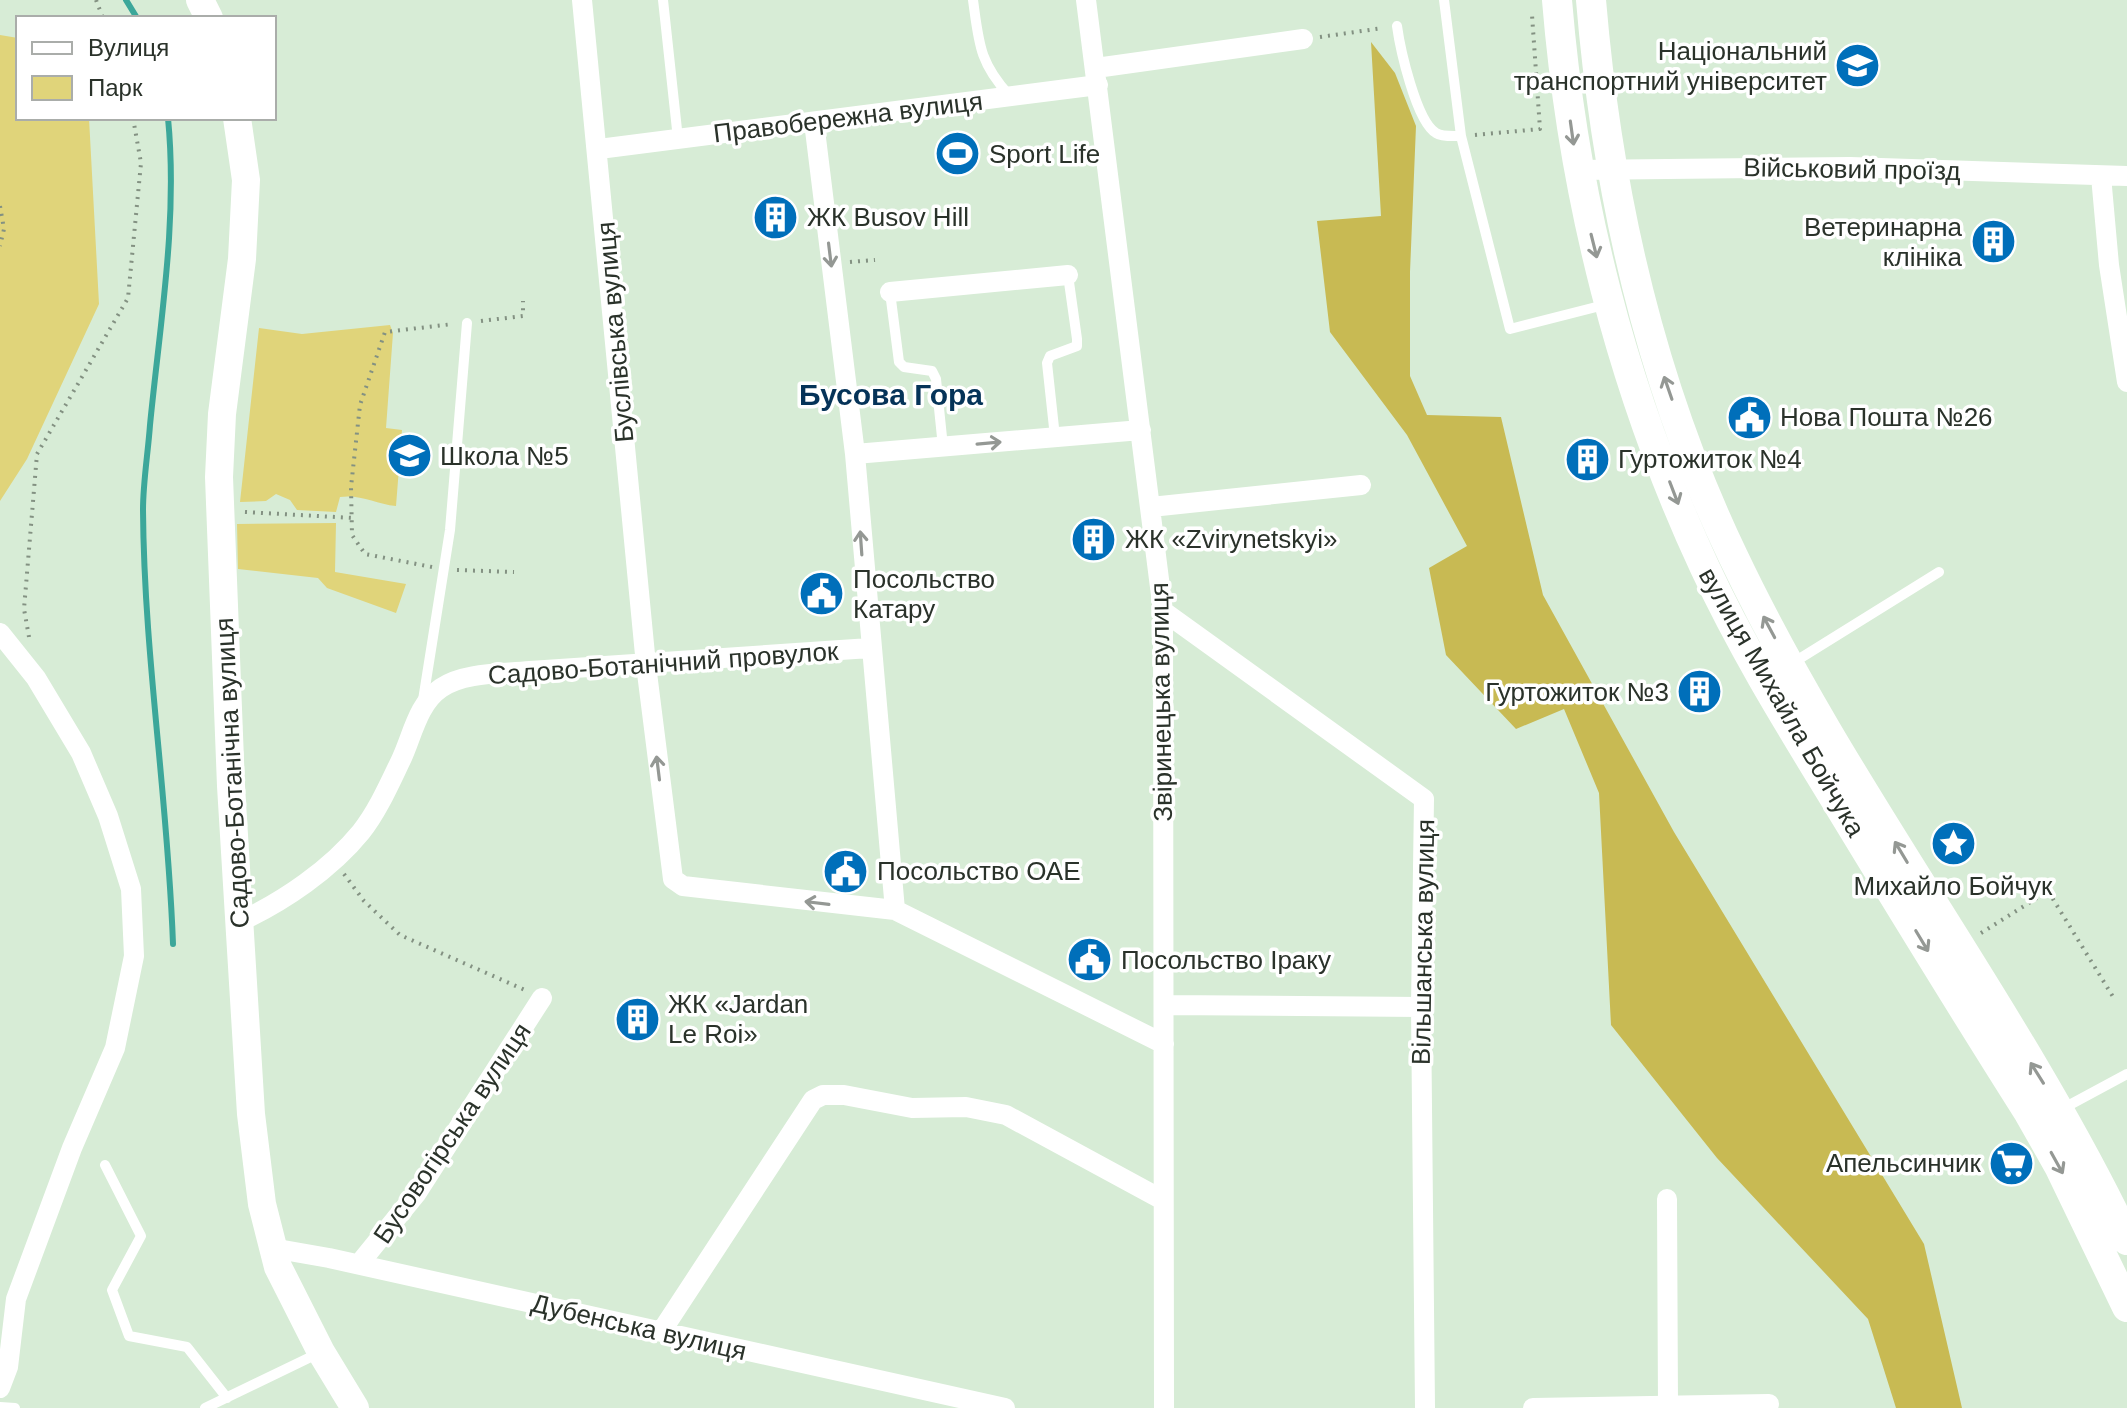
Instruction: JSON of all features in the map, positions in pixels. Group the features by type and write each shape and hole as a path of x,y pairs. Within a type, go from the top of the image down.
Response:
{"main road":[{"name":"вулиця Михайла Бойчука","path":"1557,0 1577,170 1609,304 1670,482 1729,616 1803,747 2029,1113 2059,1166 2127,1307"},
{"name":"вулиця Михайла Бойчука","path":"1591,0 1612,169 1639,296 1688,445 1731,553 1789,665 2086,1153 2127,1240"}],"street":[{"name":"Буслівська вулиця","path":"582,0 599,149 646,665 669,868 677,883 895,910"},
{"name":"Звіринецька вулиця","path":"1086,0 1163,611 1164,1044 1161,1199 1164,1408"},
{"name":"Правобережна вулиця","path":"599,149 1011,96 1303,39"},
{"name":"Садово-Ботанічна вулиця","path":"237,120 246,180 242,259 222,414 219,477 251,1114 262,1204 284,1282 355,1408"},
{"path":"814,122 855,454 895,910 1164,1044"},
{"name":"Військовий проїзд","path":"1577,170 1850,167 2127,176"},
{"path":"2101,176 2109,265 2127,382"},
{"path":"890,292 1068,275"},
{"path":"855,454 1141,430"},
{"path":"1151,507 1361,485"},
{"name":"Вільшанська вулиця","path":"1163,611 1424,799 1421,1007 1425,1408"},
{"path":"0,633 36,678 81,753 108,816 131,889 134,956 115,1048 72,1148 16,1299 8,1367 0,1388"},
{"name":"Садово-Ботанічний провулок","path":"422,706 442,687 478,676 870,648"},
{"path":"239,922 288,894 333,860 362,831 413,735 422,706"},
{"name":"Бусовогірська вулиця","path":"359,1264 416,1194 542,998"},
{"path":"1164,1005 1421,1007"},
{"path":"661,1332 813,1100 823,1095 844,1095 912,1108 966,1107 1006,1115 1161,1199"},
{"path":"1667,1199 1668,1406"},
{"name":"Дубенська вулиця","path":"272,1248 359,1264 1005,1408"},
{"path":"1533,1408 1769,1404"}],"lane":[{"path":"663,0 678,139"},
{"path":"973,0 981,55 988,70 1011,96"},
{"path":"1444,0 1461,136 1510,329 1609,304"},
{"path":"1397,26 1403,65 1429,126 1440,135 1461,136"},
{"path":"1055,437 1047,363 1050,356 1077,346 1068,275"},
{"path":"890,292 899,362 904,367 932,371 936,379 943,447"},
{"path":"422,706 450,530 467,323"},
{"path":"1789,665 1939,572"},
{"path":"2060,1110 2127,1074"},
{"path":"105,1165 141,1236 112,1290 129,1336 187,1347 227,1398"},
{"path":"205,1408 321,1352"},
{"path":"0,1407 15,1408"}],"path":[{"path":"1461,136 1540,129 1531,0"},
{"path":"1303,39 1397,26"},
{"path":"36,678 24,609 37,454 128,298 141,163 133,120"},
{"path":"0,206 4,229 0,246"},
{"path":"832,265 875,260"},
{"path":"514,572 443,569 365,554 352,535 351,487 360,405 385,332 523,316 523,301"},
{"path":"279,506 279,514"},
{"path":"250,512 354,518"},
{"path":"333,860 364,901 400,935 439,949 542,998"},
{"path":"1959,947 2048,891 2115,1000"}],"green space":[{"path":"0,35 16,38 16,120 89,120 99,304 27,459 0,501"},
{"path":"390,325 393,333 386,428 402,430 396,506 347,496 340,497 336,512 297,510 290,500 276,494 266,501 240,502 259,328 302,334"},
{"path":"336,523 335,572 406,584 396,613 327,588 318,578 238,569 237,524"}],"shaded area":[{"path":"1371,42 1395,73 1416,126 1410,272 1410,376 1427,415 1501,417 1543,595 1674,832 1924,1244 1962,1408 1896,1408 1868,1319 1717,1158 1611,1025 1599,793 1564,709 1516,729 1446,655 1429,568 1467,546 1407,435 1330,332 1317,221 1381,216"}],"waterway":[{"path":"126,0 136,16"},
{"path":"168,120 171,156 169,233 143,510 147,619 173,944"}],"place":[{"name":"Національний транспортний університет","path":"1858,66"},
{"name":"Sport Life","path":"958,154"},
{"name":"ЖК Busov Hill","path":"776,217"},
{"name":"Ветеринарна клініка","path":"1993,242"},
{"name":"Нова Пошта №26","path":"1749,417"},
{"name":"Школа №5","path":"409,456"},
{"name":"Гуртожиток №4","path":"1587,459"},
{"name":"ЖК «Zvirynetskyi»","path":"1094,539"},
{"name":"Посольство Катару","path":"822,594"},
{"name":"Гуртожиток №3","path":"1700,692"},
{"name":"Михайло Бойчук","path":"1953,843"},
{"name":"Посольство ОАЕ","path":"846,871"},
{"name":"Посольство Іраку","path":"1090,960"},
{"name":"ЖК «Jardan Le Roi»","path":"637,1019"},
{"name":"Апельсинчик","path":"2012,1163"}],"district":[{"name":"Бусова Гора","path":"891,395"}]}
